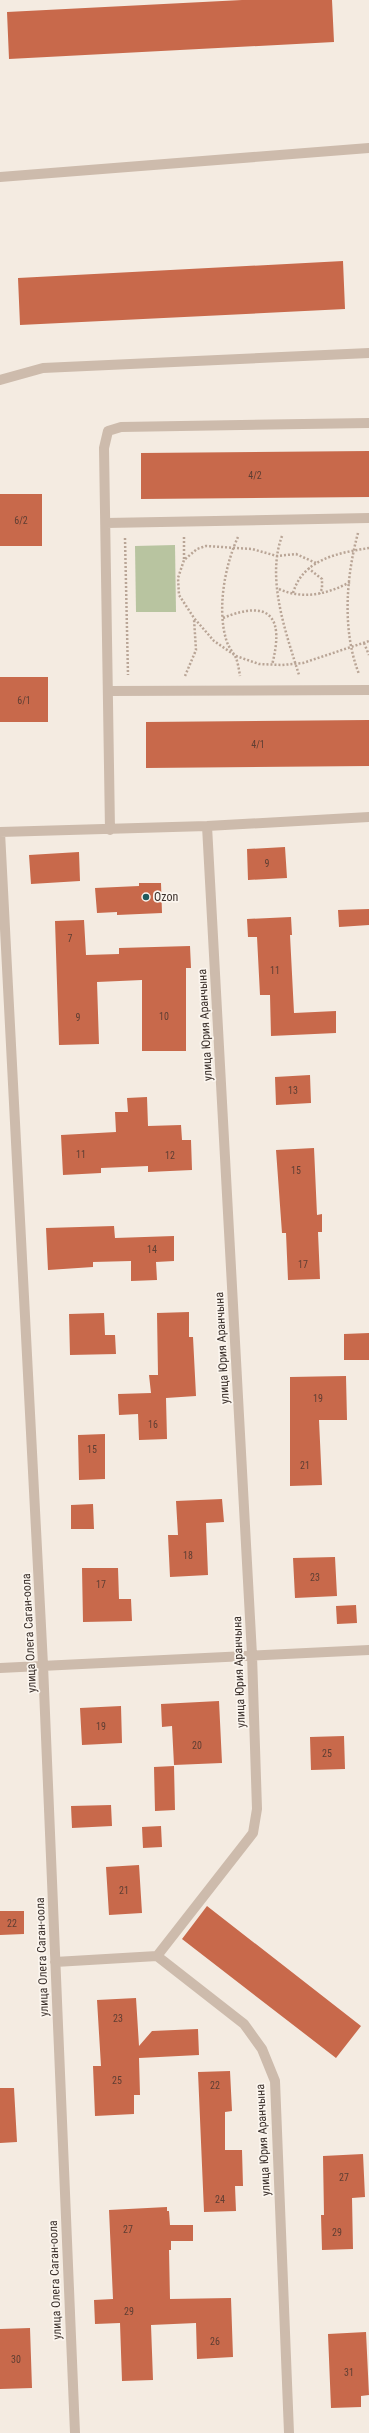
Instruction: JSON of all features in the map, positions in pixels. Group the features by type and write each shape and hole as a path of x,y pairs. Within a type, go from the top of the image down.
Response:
{"street":[{"path":"0,177 369,148"},
{"path":"0,380 43,368 369,353"},
{"path":"110,830 104,448 108,431 114,428 369,423"},
{"path":"106,523 366,518"},
{"path":"109,691 368,690"},
{"path":"0,832 207,826 369,816"},
{"name":"улица Юрия Аранчына","path":"207,826 252,1655 257,1810 252,1833 157,1956 244,2024 262,2049 275,2081 289,2433"},
{"name":"улица Олега Саган-оола","path":"0,832 44,1665 75,2433"},
{"path":"0,1668 369,1650"},
{"path":"55,1962 157,1956"}],"path":[{"path":"366,518 354,551 348,612 351,646 356,668 368,690"},
{"path":"290,519 278,547 278,588 284,620 305,690"},
{"path":"184,521 184,560 178,578 179,595 194,618 214,642 236,656 259,664 272,665 296,664 322,658 369,640"},
{"path":"125,522 128,691"},
{"path":"184,560 197,549 206,546 252,549 277,556 296,554 316,563"},
{"path":"233,548 224,596 223,618 228,646 236,656 242,691"},
{"path":"293,593 296,583 308,568 316,563 369,548"},
{"path":"308,568 322,579 322,589 318,594"},
{"path":"278,588 293,593 318,594 334,590 350,582"},
{"path":"223,618 239,613 258,612 267,614 273,619 277,629 277,644 272,665"},
{"path":"171,691 186,675 194,658 197,640 194,618"},
{"path":"364,643 369,655"}],"green space":[{"path":"175,545 176,612 136,612 135,546"}],"building":[{"path":"242,0 332,0 334,42 9,59 7,12"},
{"path":"343,261 345,309 20,325 18,278"},
{"path":"369,451 369,497 141,499 141,453"},
{"path":"0,494 42,494 42,546 0,546"},
{"path":"0,677 48,677 48,722 0,722"},
{"path":"369,720 369,766 146,768 146,722"},
{"path":"285,847 287,878 248,880 247,849"},
{"path":"79,852 80,881 31,884 29,855"},
{"path":"139,883 161,883 162,913 117,915 117,912 97,913 95,888 139,886"},
{"path":"369,909 369,925 339,927 338,910"},
{"path":"291,917 292,935 290,935 294,1013 336,1011 336,1033 271,1036 270,995 260,995 257,937 248,937 247,919"},
{"path":"84,920 86,955 119,954 119,948 190,946 191,968 186,968 186,1051 142,1051 142,980 97,982 99,1044 59,1045 55,921"},
{"path":"310,1075 311,1103 276,1105 275,1077"},
{"path":"147,1097 148,1126 181,1125 182,1140 191,1140 192,1170 148,1172 148,1166 101,1168 101,1173 63,1175 61,1135 116,1132 115,1112 128,1112 127,1098"},
{"path":"314,1148 317,1215 322,1214 322,1232 318,1232 320,1279 288,1280 286,1233 282,1233 276,1150"},
{"path":"114,1226 115,1238 174,1236 174,1261 156,1262 157,1280 131,1281 131,1261 93,1262 93,1267 48,1270 46,1228"},
{"path":"189,1312 189,1337 193,1337 196,1396 166,1398 167,1439 139,1440 138,1414 119,1415 118,1394 151,1393 149,1375 158,1375 157,1313"},
{"path":"104,1313 105,1335 115,1335 116,1354 70,1355 69,1314"},
{"path":"369,1333 369,1360 344,1360 344,1334"},
{"path":"346,1376 347,1420 319,1420 322,1485 290,1486 290,1377"},
{"path":"105,1434 105,1479 79,1480 78,1435"},
{"path":"222,1499 224,1522 206,1523 208,1575 170,1577 168,1535 178,1535 176,1501"},
{"path":"93,1504 94,1529 71,1529 71,1505"},
{"path":"335,1557 337,1596 295,1598 293,1558"},
{"path":"82,1568 118,1568 119,1599 131,1599 132,1621 83,1622"},
{"path":"356,1605 357,1623 337,1624 336,1606"},
{"path":"219,1701 222,1763 174,1765 172,1726 162,1727 161,1704"},
{"path":"121,1706 122,1743 82,1745 80,1708"},
{"path":"344,1736 345,1769 311,1770 310,1737"},
{"path":"174,1766 175,1810 155,1811 154,1767"},
{"path":"111,1805 112,1826 72,1828 71,1806"},
{"path":"161,1826 162,1847 143,1848 142,1827"},
{"path":"139,1865 142,1913 109,1915 106,1867"},
{"path":"207,1906 361,2026 336,2058 182,1939"},
{"path":"0,1911 24,1911 24,1934 0,1935"},
{"path":"136,1998 139,2046 152,2031 198,2029 199,2055 139,2058 140,2095 134,2095 134,2114 95,2116 93,2066 101,2066 97,2000"},
{"path":"230,2071 232,2111 225,2112 225,2150 242,2150 243,2186 235,2186 236,2211 204,2212 198,2072"},
{"path":"0,2088 14,2088 17,2142 0,2143"},
{"path":"363,2154 365,2197 352,2198 353,2249 322,2250 321,2215 324,2215 323,2156"},
{"path":"167,2207 167,2211 169,2211 170,2225 193,2225 193,2241 171,2241 171,2250 169,2250 170,2299 231,2298 233,2357 197,2359 196,2323 151,2325 153,2380 122,2381 120,2323 95,2324 94,2300 113,2299 109,2210"},
{"path":"30,2328 32,2388 0,2389 0,2329"},
{"path":"366,2332 369,2395 361,2396 361,2407 331,2408 328,2334"}],"place":[{"name":"Ozon","path":"146,897"}]}
